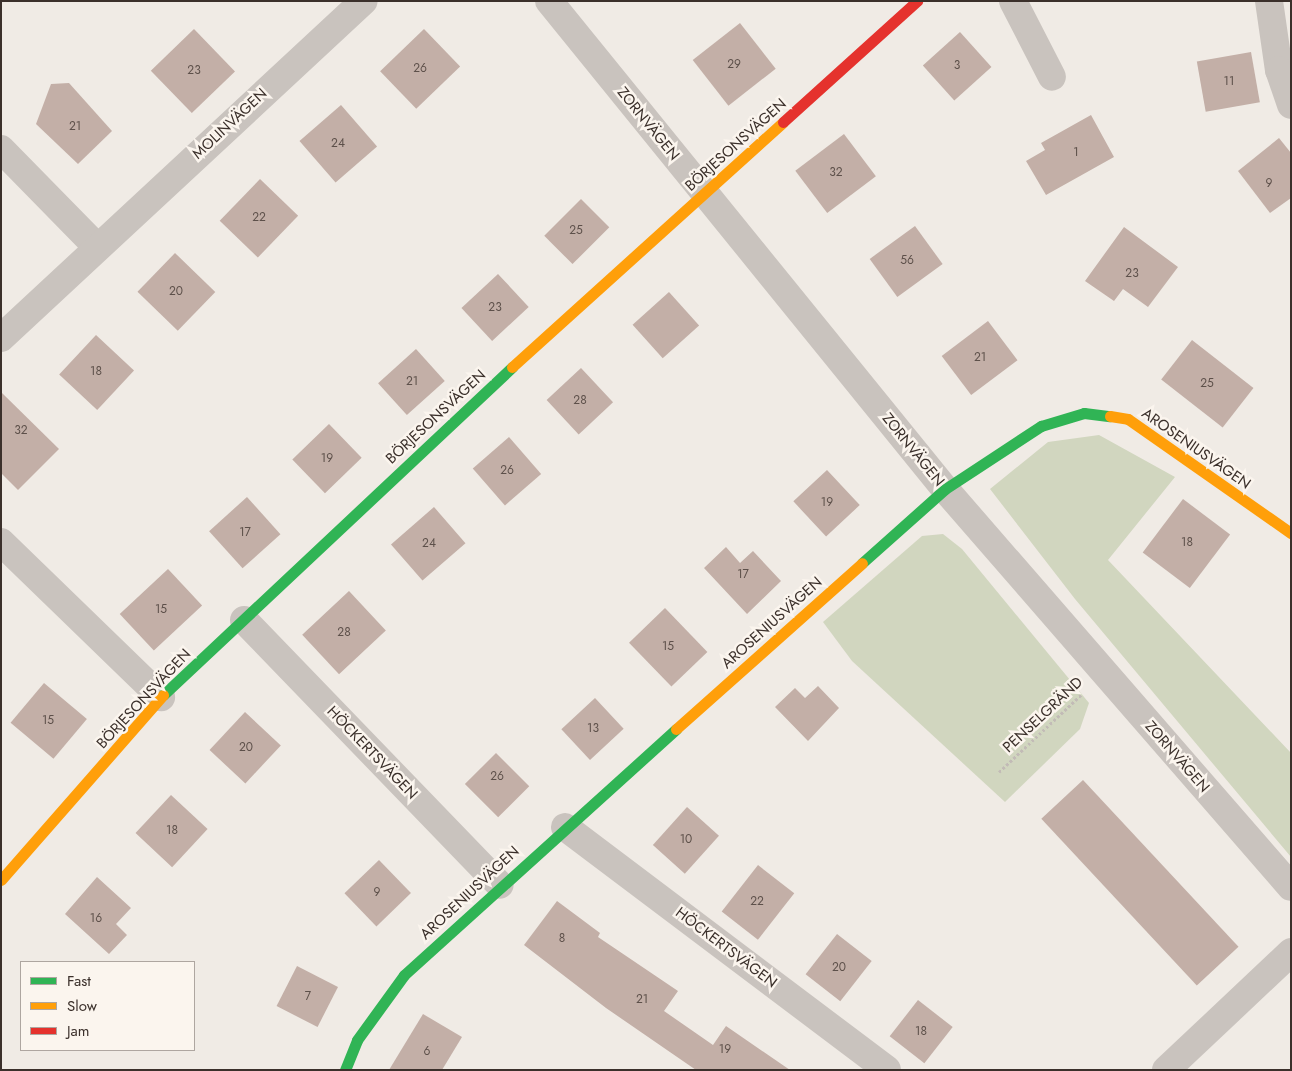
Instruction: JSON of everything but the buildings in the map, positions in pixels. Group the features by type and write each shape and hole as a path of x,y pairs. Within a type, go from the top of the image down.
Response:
{"street":[{"name":"MOLINVÄGEN","path":"1,338 364,1"},
{"name":"ZORNVÄGEN","path":"549,1 945,489 1291,887"},
{"name":"BÖRJESONSVÄGEN","path":"1,880 161,698 485,391 917,1"},
{"path":"1013,1 1052,77"},
{"path":"1269,1 1279,70 1291,105"},
{"path":"1,149 97,247"},
{"name":"AROSENIUSVÄGEN","path":"344,1070 357,1040 404,974 565,827 945,489 1041,426 1084,413 1128,419 1291,533"},
{"path":"1,542 161,698"},
{"name":"HÖCKERTSVÄGEN","path":"244,620 500,886"},
{"name":"HÖCKERTSVÄGEN","path":"565,827 888,1070"},
{"path":"1166,1070 1291,952"}],"path":[{"name":"PENSELGRÄND","path":"998,772 1104,674"}],"green space":[{"path":"1099,435 1175,477 1108,560 1291,753 1291,857 1075,599 990,489 1048,442"},
{"path":"943,534 962,549 1089,703 1080,729 1005,802 852,661 823,622 922,536"}],"traffic: fast":[{"path":"163,695 512,367"},
{"path":"862,563 945,489 1041,426 1084,413 1110,416"},
{"path":"345,1070 357,1040 404,975 676,729"}],"traffic: slow":[{"path":"512,367 783,122"},
{"path":"1110,416 1128,419 1291,533"},
{"path":"676,729 862,563"},
{"path":"1,880 163,695"}],"traffic: jam":[{"path":"783,122 917,1"}]}
